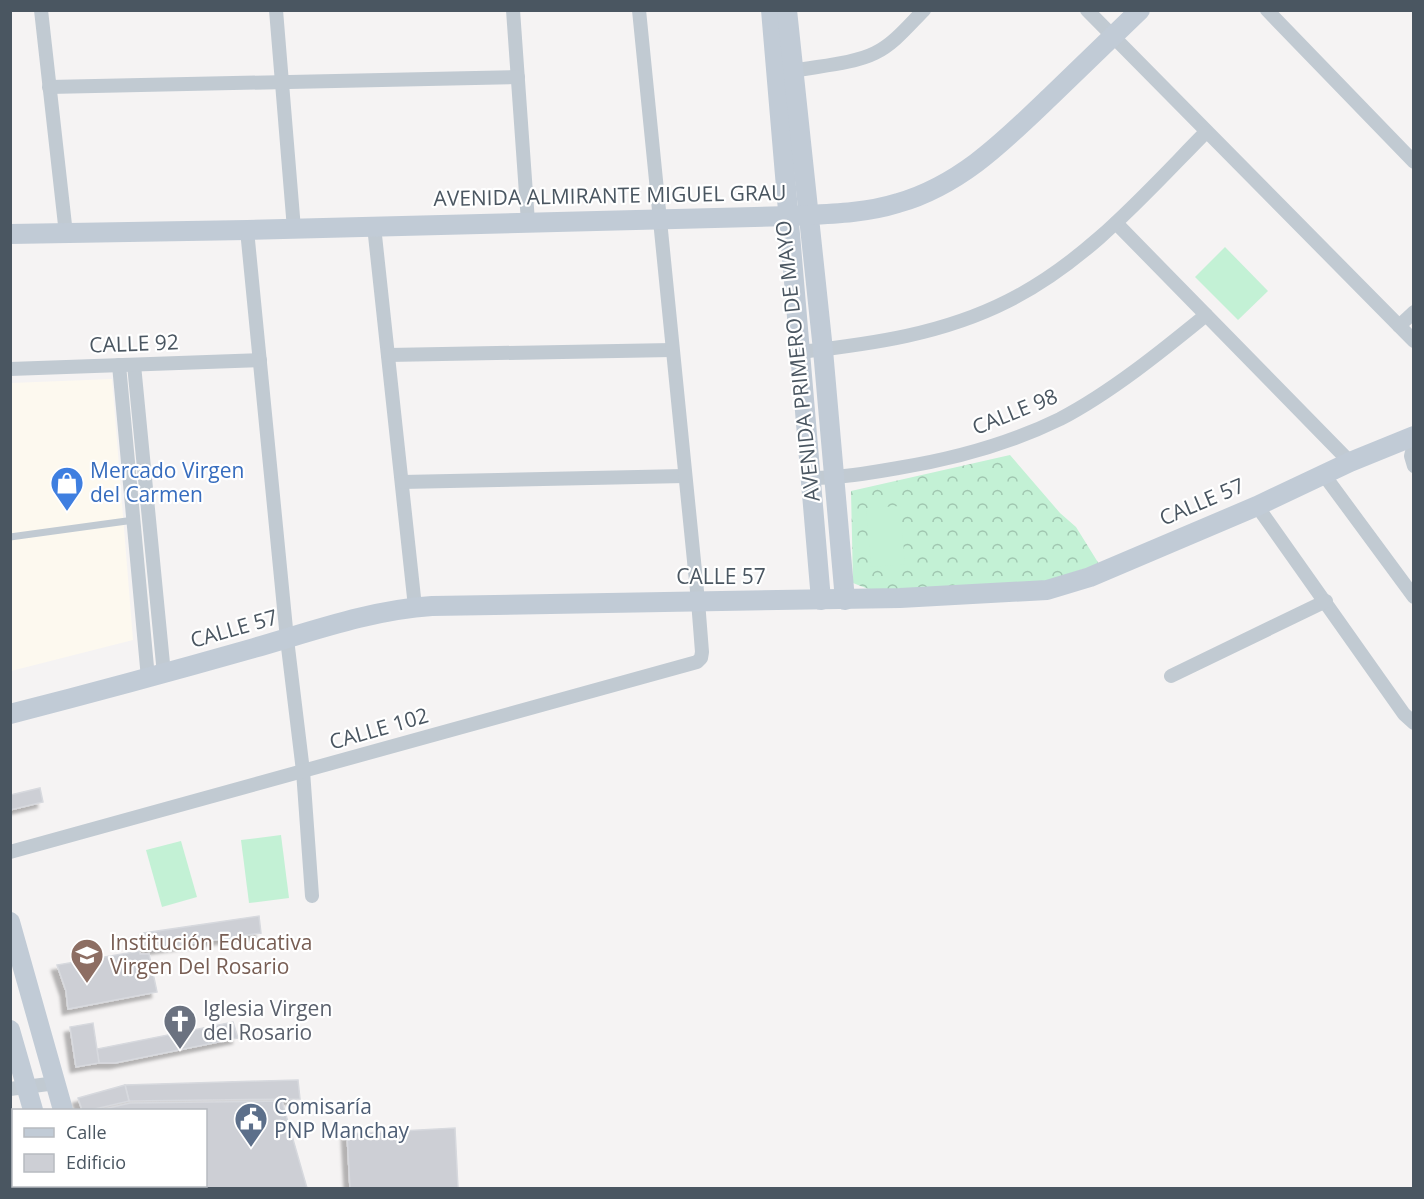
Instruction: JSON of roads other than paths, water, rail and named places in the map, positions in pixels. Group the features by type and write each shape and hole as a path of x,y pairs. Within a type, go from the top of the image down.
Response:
{"street":[{"path":"41,10 66,234"},
{"path":"276,10 294,229"},
{"path":"513,10 528,222"},
{"name":"CALLE 102","path":"10,852 696,662 701,658 698,601 658,219 639,10"},
{"name":"AVENIDA PRIMERO DE MAYO","path":"771,10 799,215 823,350 845,600"},
{"name":"AVENIDA PRIMERO DE MAYO","path":"787,10 793,71 799,215 800,352 821,600"},
{"path":"793,71 858,59 874,53 889,43 924,10"},
{"path":"1087,10 1205,133 1413,341"},
{"name":"AVENIDA ALMIRANTE MIGUEL GRAU","path":"10,234 294,229 799,215 852,212 898,204 951,180 991,152 1140,10"},
{"path":"1268,10 1413,162"},
{"path":"49,87 518,77"},
{"path":"800,352 889,340 941,327 1009,301 1081,253 1116,222 1205,133"},
{"path":"1116,222 1350,462"},
{"path":"374,226 415,607"},
{"path":"247,230 287,639 303,771 312,896"},
{"path":"1399,326 1413,312"},
{"name":"CALLE 98","path":"812,478 834,478 955,456 993,446 1039,428 1098,396 1206,315"},
{"path":"388,355 672,350"},
{"name":"CALLE 92","path":"10,369 260,360"},
{"path":"119,365 134,520 156,676"},
{"path":"134,365 156,676"},
{"name":"CALLE 57","path":"10,714 156,676 374,614 415,607 845,600 987,595 1057,587 1090,576 1257,506 1350,462 1413,436"},
{"path":"1413,444 1411,456 1413,466"},
{"path":"1324,475 1413,597"},
{"path":"402,482 685,476"},
{"path":"1257,506 1404,714 1413,723"},
{"path":"1172,675 1326,601"},
{"path":"10,922 63,1109"},
{"path":"10,1030 19,1088 32,1109"},
{"path":"19,1088 56,1083"}],"lane":[{"path":"10,537 134,520"}],"place":[{"name":"Mercado Virgen del Carmen","path":"67,512"},
{"name":"Institución Educativa Virgen Del Rosario","path":"87,984"},
{"name":"Iglesia Virgen del Rosario","path":"180,1050"},
{"name":"Comisaría PNP Manchay","path":"251,1148"}]}
